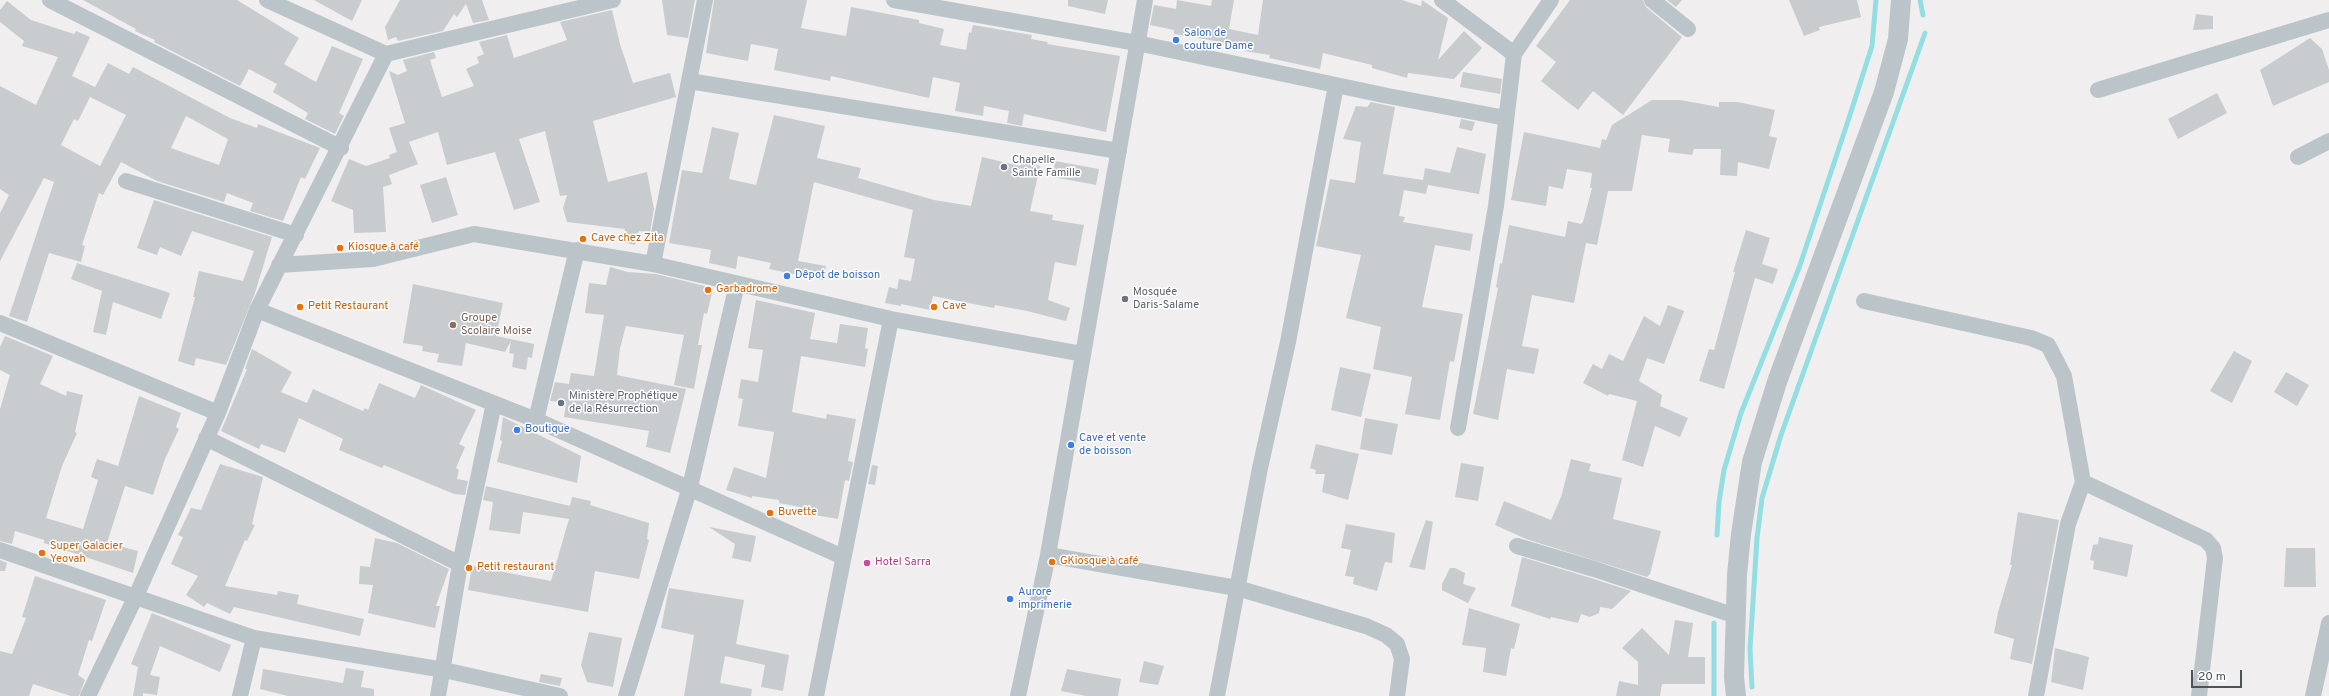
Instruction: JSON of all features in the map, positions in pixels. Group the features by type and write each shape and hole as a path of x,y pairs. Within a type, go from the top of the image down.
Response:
{"street":[{"path":"50,0 341,148"},
{"path":"267,0 386,54 613,0"},
{"path":"653,264 705,0"},
{"path":"894,0 1138,43 1336,85 1506,118"},
{"path":"1018,696 1048,555 1145,0"},
{"path":"1442,0 1514,54"},
{"path":"1458,428 1496,206 1514,54 1551,0"},
{"path":"1652,0 1688,29"},
{"path":"1736,696 1734,676 1741,534 1752,462 1778,379 1884,92 1898,39 1901,0"},
{"path":"2098,90 2329,20"},
{"path":"88,696 136,596 218,412 258,310 279,265 296,236 341,148 386,54"},
{"path":"689,81 1119,151"},
{"path":"1217,696 1260,468 1288,342 1336,85"},
{"path":"2298,157 2329,141"},
{"path":"126,181 296,236"},
{"path":"279,265 373,259 474,234 577,250 653,264 891,318 1083,354"},
{"path":"536,420 577,250"},
{"path":"626,696 690,487 737,284"},
{"path":"1864,302 2031,338 2048,345 2064,376 2083,482 2068,524 2036,696"},
{"path":"258,310 536,420 690,487 843,558"},
{"path":"816,696 891,318"},
{"path":"0,323 218,412"},
{"path":"438,696 444,670 460,564 494,403"},
{"path":"206,438 460,564"},
{"path":"2083,482 2206,540 2213,548 2215,558 2199,696"},
{"path":"1517,546 1594,569 1736,616"},
{"path":"0,550 254,638 444,670 560,696"},
{"path":"1048,555 1237,588 1366,626 1386,635 1397,644 1402,659 1397,696"},
{"path":"2314,696 2329,623"},
{"path":"240,696 254,638"}],"building":[{"path":"83,0 237,0 299,38 284,64 316,82 332,46 363,59 339,113 344,116 335,134 305,119 308,113 273,92 277,84 249,69 240,86 154,42 155,40 135,31 136,29"},
{"path":"314,0 362,0 352,21"},
{"path":"400,0 482,0 489,20 473,23 466,4 457,17 454,14 443,31 398,41 396,37 388,40 385,27"},
{"path":"662,0 695,0 688,38 667,35"},
{"path":"714,0 807,0 801,28 846,36 851,7 919,20 919,23 944,29 940,45 966,50 969,32 971,33 973,25 1032,35 1031,39 1048,42 1047,44 1120,56 1106,132 1024,114 1022,126 1007,123 1009,111 984,106 983,116 955,111 960,83 933,77 929,98 831,76 830,81 774,70 778,49 751,44 748,61 706,53"},
{"path":"1068,0 1108,0 1105,14 1068,6"},
{"path":"1177,0 1211,6 1212,0 1234,0 1229,29 1258,35 1263,0 1402,0 1421,6 1422,0 1448,18 1438,60 1464,31 1482,48 1454,79 1408,73 1407,78 1372,68 1372,65 1323,53 1320,69 1269,58 1270,55 1244,51 1245,46 1174,34 1174,30 1150,25 1154,5 1176,9"},
{"path":"1570,0 1643,0 1646,7 1682,37 1623,115 1593,91 1578,110 1541,81 1556,62 1536,46"},
{"path":"1667,0 1682,0 1676,7"},
{"path":"1789,0 1857,0 1861,17 1819,27 1820,30 1804,36"},
{"path":"7,1 31,20 74,34 76,31 90,37 72,76 95,87 108,63 129,74 133,67 230,118 257,128 258,124 320,148 305,179 301,177 283,221 250,211 253,203 227,193 224,202 157,181 121,162 103,195 99,193 82,245 85,246 81,262 49,253 27,322 9,316 54,182 44,178 0,261 0,213 9,195 0,189 0,86 36,105 58,57 22,46 24,41 0,22 0,10","holes":["90,97 126,115 100,166 61,145 74,119 78,121","186,116 228,139 219,165 171,148"]},
{"path":"612,10 620,44 633,83 670,73 676,97 593,121 608,182 647,172 654,209 650,232 639,231 635,245 623,242 625,229 567,222 563,208 567,195 560,196 545,131 519,139 540,202 514,210 495,152 447,165 438,132 409,142 418,164 389,175 392,184 383,187 386,232 354,233 353,210 331,201 349,159 366,166 390,158 389,155 397,152 389,128 405,123 389,71 398,75 407,71 403,60 434,52 436,58 430,60 442,97 474,86 466,69 479,63 477,57 484,54 479,42 507,35 514,58 567,40 560,22"},
{"path":"2196,14 2213,16 2213,29 2193,30"},
{"path":"2310,38 2322,49 2329,70 2329,82 2273,106 2260,70"},
{"path":"1463,72 1502,79 1500,94 1460,87"},
{"path":"2217,93 2227,113 2178,139 2168,119"},
{"path":"1652,100 1680,100 1719,107 1719,102 1738,102 1775,110 1769,136 1777,138 1769,169 1738,162 1737,176 1720,175 1721,149 1694,149 1692,155 1668,152 1670,139 1642,135 1632,191 1608,191 1597,245 1586,243 1574,303 1532,295 1522,346 1539,349 1534,374 1507,369 1498,420 1473,414 1498,288 1496,287 1500,263 1502,264 1509,225 1565,237 1568,221 1581,224 1583,222 1592,188 1590,188 1592,173 1567,169 1563,189 1549,186 1546,206 1511,200 1524,132 1600,148 1602,139 1606,140 1612,125"},
{"path":"1371,102 1395,107 1383,174 1423,180 1425,168 1450,173 1457,147 1486,154 1479,194 1428,185 1426,194 1404,190 1399,216 1405,217 1403,222 1473,234 1470,251 1435,245 1422,307 1463,314 1454,362 1450,361 1440,420 1405,414 1412,377 1373,369 1381,327 1346,318 1361,255 1316,246 1330,179 1355,183 1361,142 1343,139 1356,106 1367,107"},
{"path":"774,115 825,126 817,158 861,168 858,178 934,200 971,206 982,157 1020,166 1021,163 1040,166 1030,211 1053,215 1052,220 1084,225 1076,266 1055,262 1048,300 1070,308 1066,321 1027,311 995,305 994,308 933,296 930,310 901,304 901,306 885,303 889,287 897,289 899,279 911,281 915,259 904,257 913,210 814,182 798,261 826,266 823,280 769,269 771,263 738,256 736,269 709,263 711,250 669,243 682,170 702,173 712,127 739,133 729,179 756,185"},
{"path":"1461,119 1475,122 1472,131 1459,128"},
{"path":"1055,161 1099,169 1096,185 1053,177"},
{"path":"446,177 458,215 432,223 420,185"},
{"path":"154,200 272,237 255,293 226,365 196,358 194,366 178,361 195,297 193,297 199,271 243,281 254,251 192,231 181,256 160,247 157,255 137,248"},
{"path":"1746,230 1770,238 1762,264 1778,269 1773,284 1755,278 1724,389 1699,381 1709,349 1714,350 1735,272 1733,272"},
{"path":"77,263 170,293 161,319 113,302 106,335 93,332 102,291 71,279"},
{"path":"610,267 628,272 656,274 713,288 707,314 704,313 698,345 702,345 694,389 674,385 684,335 626,326 620,348 617,375 686,389 670,453 646,447 649,431 564,417 566,403 550,401 555,382 569,384 571,373 594,376 604,315 585,313 589,283 606,285"},
{"path":"413,284 503,303 496,336 534,344 532,358 528,357 526,370 512,367 514,354 509,353 511,341 505,352 466,343 462,366 437,362 439,354 422,351 423,346 403,343"},
{"path":"756,300 815,313 810,339 837,343 840,324 868,328 865,348 868,349 865,367 801,356 792,412 826,419 827,414 856,419 848,461 853,462 849,481 845,480 838,519 809,514 810,509 779,503 779,500 752,496 752,498 726,490 734,467 766,478 774,432 738,426 743,399 738,398 741,379 758,382 763,350 748,348"},
{"path":"1668,305 1684,311 1664,364 1647,358 1639,381 1662,395 1660,406 1688,418 1680,437 1655,426 1643,467 1622,460 1637,401 1609,394 1608,396 1583,383 1593,364 1602,369 1609,354 1623,361 1644,316 1660,326"},
{"path":"5,336 53,356 40,384 66,396 67,391 83,395 75,432 77,433 62,466 46,518 83,529 98,480 91,477 97,459 118,466 139,396 181,413 176,427 179,429 165,459 153,495 125,486 107,543 138,551 133,573 44,543 44,540 15,531 12,544 0,541 0,409 10,375 0,370 0,347"},
{"path":"252,349 292,372 281,392 307,403 313,389 363,411 365,408 368,410 379,383 415,398 421,385 476,410 459,444 465,447 456,468 459,470 457,479 468,481 465,495 454,494 384,465 382,468 339,450 343,439 299,418 285,453 261,444 259,449 221,431 247,369 245,369"},
{"path":"2234,351 2252,361 2232,403 2210,391"},
{"path":"1340,367 1371,374 1361,417 1331,410"},
{"path":"2286,372 2309,385 2297,406 2274,392"},
{"path":"503,417 581,456 577,483 497,462 502,441 500,440"},
{"path":"1365,418 1398,424 1392,455 1360,449"},
{"path":"1316,444 1359,454 1348,500 1322,492 1325,474 1315,474 1316,470 1310,468"},
{"path":"1571,459 1591,464 1589,471 1622,478 1613,519 1661,531 1650,574 1647,577 1526,539 1495,525 1504,501 1551,520 1561,497"},
{"path":"1461,463 1484,467 1478,501 1455,497"},
{"path":"220,464 263,477 252,524 255,525 247,541 245,540 225,586 277,595 278,591 299,595 297,604 364,619 360,636 234,607 230,614 207,603 204,607 186,595 198,576 171,564 183,537 178,535 191,508 201,510"},
{"path":"872,465 878,466 875,485 868,484"},
{"path":"486,486 570,506 572,497 591,501 590,505 649,523 647,539 649,540 639,579 595,571 588,612 468,590 472,566 551,581 569,519 523,512 520,534 489,530 493,502 483,500"},
{"path":"2018,512 2059,520 2032,664 2010,659 2014,639 1994,633 1998,612 2012,565 2010,565"},
{"path":"1426,520 1433,522 1425,570 1409,567"},
{"path":"1346,524 1395,533 1392,563 1385,562 1377,591 1353,584 1354,577 1345,576 1351,550 1341,548"},
{"path":"709,527 756,536 751,562 732,558 735,544"},
{"path":"2099,537 2133,545 2127,577 2093,569 2094,561 2090,560 2093,545 2098,544"},
{"path":"375,538 397,543 449,569 436,606 440,606 435,628 368,613 373,585 359,584 360,566 370,567"},
{"path":"2286,548 2315,548 2316,587 2284,587"},
{"path":"1522,557 1631,591 1612,609 1600,607 1599,613 1590,617 1581,614 1578,623 1551,617 1550,619 1511,606"},
{"path":"0,560 7,563 5,571 0,571"},
{"path":"1450,568 1455,568 1465,573 1463,584 1476,588 1468,603 1442,590 1442,584"},
{"path":"35,576 106,600 92,641 89,640 78,675 85,680 79,696 71,696 33,684 29,696 0,696 0,651 12,654 26,618 22,617"},
{"path":"669,588 744,600 736,644 789,655 783,691 761,687 765,665 725,656 720,683 752,689 751,696 684,696 694,635 661,628"},
{"path":"1469,608 1520,624 1514,649 1511,648 1506,676 1483,672 1486,648 1462,645"},
{"path":"152,613 231,645 220,672 160,646 150,675 160,677 157,695 143,693 143,696 133,696 138,667 131,664"},
{"path":"1675,620 1693,623 1688,657 1705,657 1705,684 1662,684 1660,696 1616,696 1619,681 1638,685 1638,662 1622,648 1642,628 1669,655"},
{"path":"589,632 622,638 613,687 587,682 581,665"},
{"path":"2055,648 2089,657 2083,690 2051,682"},
{"path":"1144,661 1164,666 1158,685 1139,682"},
{"path":"346,668 364,671 361,687 374,689 374,696 288,696 260,689 263,669 343,683"},
{"path":"1067,669 1121,679 1118,696 1086,696 1061,691"},
{"path":"541,674 562,678 560,686 539,682"}],"waterway":[{"path":"1717,535 1719,502 1724,470 1741,413 1799,268 1849,118 1872,46 1876,0"},
{"path":"1920,0 1923,15"},
{"path":"1752,687 1750,649 1757,538 1762,498 1781,435 1925,33"},
{"path":"1714,623 1714,696"}],"place":[{"name":"Salon de couture Dame","path":"1176,40"},
{"name":"Chapelle Sainte Famille","path":"1004,167"},
{"name":"Cave chez Zita","path":"583,239"},
{"name":"Kiosque à café","path":"340,248"},
{"name":"Dêpot de boisson","path":"787,276"},
{"name":"Garbadrome","path":"708,290"},
{"name":"Mosquée Daris-Salame","path":"1125,299"},
{"name":"Petit Restaurant","path":"300,307"},
{"name":"Cave","path":"934,307"},
{"name":"Groupe Scolaire Moise","path":"453,325"},
{"name":"Ministère Prophétique de la Résurrection","path":"561,403"},
{"name":"Boutique","path":"517,430"},
{"name":"Cave et vente de boisson","path":"1071,445"},
{"name":"Buvette","path":"770,513"},
{"name":"Super Galacier Yeovah","path":"42,553"},
{"name":"GKiosque à café","path":"1052,562"},
{"name":"Hotel Sarra","path":"867,563"},
{"name":"Petit restaurant","path":"469,568"},
{"name":"Aurore imprimerie","path":"1010,599"}]}
